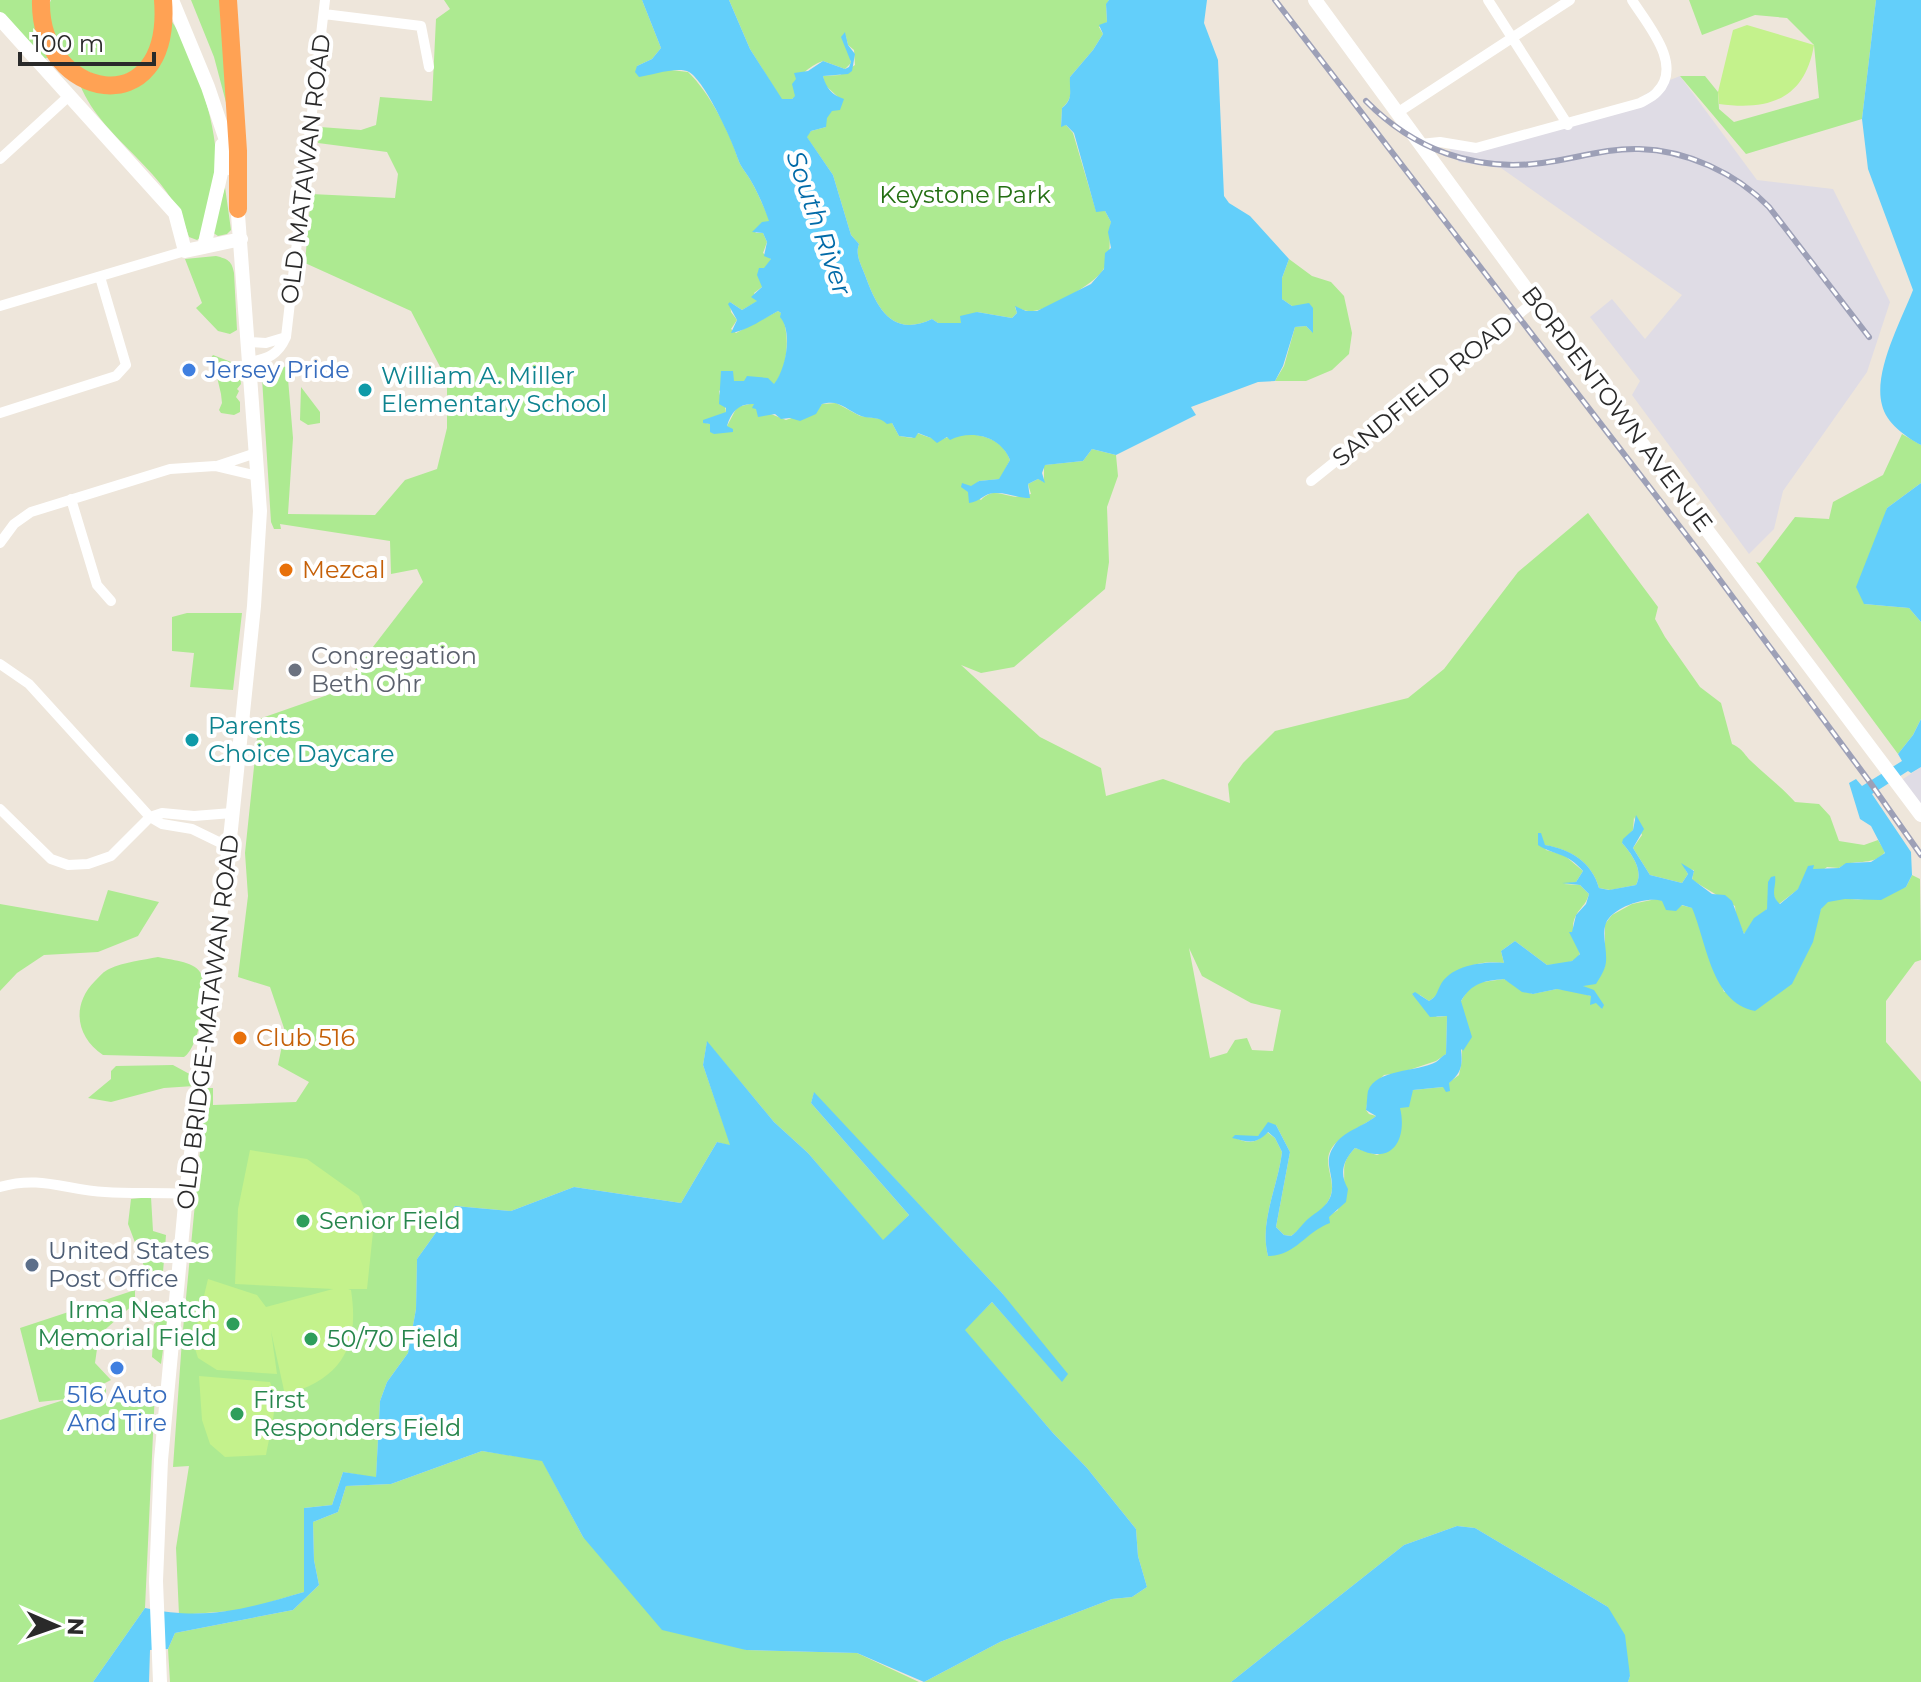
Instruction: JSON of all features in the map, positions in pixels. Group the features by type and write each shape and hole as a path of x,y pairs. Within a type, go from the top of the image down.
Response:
{"highway":[{"path":"41,0 42,22 57,56 81,78 108,86 134,80 151,65 163,40 163,0"},
{"path":"228,0 238,151 238,209"}],"main road":[{"name":"OLD BRIDGE-MATAWAN ROAD","path":"160,1682 157,1596 161,1460 186,1194 229,847 260,511 242,245 230,152 208,87 172,0"},
{"name":"BORDENTOWN AVENUE","path":"1315,0 1535,301 1921,815"},
{"path":"0,19 175,213 185,251 242,245"},
{"path":"204,247 221,173 222,133"}],"street":[{"name":"OLD MATAWAN ROAD","path":"249,362 263,361 273,356 286,337 325,0"},
{"path":"1488,0 1568,125"},
{"path":"1397,113 1570,0"},
{"path":"1420,144 1440,142 1476,148 1640,103 1657,92 1664,79 1666,62 1662,46 1632,0"},
{"path":"324,14 421,26 429,67"},
{"path":"0,159 70,95"},
{"path":"0,306 185,251"},
{"path":"0,413 116,376 123,371 126,365 100,277"},
{"name":"SANDFIELD ROAD","path":"1311,481 1535,301"},
{"name":"OLD MATAWAN ROAD","path":"248,342 266,343 286,337"},
{"path":"0,543 14,524 31,512 170,469 215,466 256,453"},
{"path":"215,466 258,476"},
{"path":"71,499 97,585 111,601"},
{"path":"0,664 29,684 150,817 162,824 192,829 229,847"},
{"path":"1,812 51,859 68,865 88,864 111,856 150,817 162,813 194,816 232,813"},
{"path":"192,829 194,816"},
{"path":"0,1187 35,1181 102,1192 186,1194"}],"shaded area":[{"path":"1680,76 1757,180 1833,189 1890,302 1867,372 1783,491 1774,529 1749,554 1632,395 1640,381 1590,317 1612,299 1645,339 1682,295 1501,168 1459,162 1442,139 1469,146 1632,103"},
{"path":"1921,767 1921,815 1897,783"}],"green space":[{"path":"0,0 36,0 52,56 44,59 0,12"},
{"path":"51,0 155,0 158,28 142,67 110,81 68,63 52,37 46,11"},
{"path":"191,0 225,0 228,110 214,57"},
{"path":"444,0 642,0 661,48 652,59 637,66 688,72 711,101 770,221 755,233 763,233 767,242 763,253 771,259 762,287 754,293 758,301 742,310 730,302 731,312 737,320 731,329 736,333 778,311 784,321 787,340 783,369 774,385 733,381 719,391 726,413 706,424 710,423 714,434 727,426 737,407 754,403 756,408 786,420 817,409 822,404 836,403 860,416 892,423 899,436 912,438 917,433 941,439 958,435 985,437 1000,445 1010,460 1000,479 979,481 968,492 981,500 992,493 1016,497 1031,494 1028,484 1038,479 1044,482 1044,465 1083,461 1092,449 1116,455 1118,476 1107,507 1109,562 1105,589 1014,667 981,673 961,665 1040,737 1101,768 1106,796 1163,779 1230,803 1228,784 1243,763 1275,731 1408,698 1444,669 1518,572 1588,513 1658,607 1655,619 1700,687 1721,703 1732,744 1795,802 1819,804 1830,816 1839,841 1864,845 1878,840 1885,852 1880,857 1839,868 1827,867 1779,904 1773,888 1775,876 1767,909 1744,934 1735,906 1692,880 1694,870 1685,869 1688,874 1682,883 1650,875 1633,848 1642,835 1634,817 1633,830 1622,843 1636,863 1638,880 1636,885 1610,890 1599,888 1591,871 1579,858 1544,845 1538,833 1546,850 1564,855 1583,871 1576,882 1564,884 1580,885 1589,894 1573,922 1573,933 1580,953 1577,959 1547,965 1515,941 1501,951 1504,963 1480,963 1465,968 1429,1001 1412,994 1437,1017 1447,1016 1446,1054 1436,1061 1384,1075 1369,1090 1366,1110 1376,1116 1343,1137 1330,1150 1328,1166 1332,1188 1328,1202 1291,1236 1284,1235 1276,1227 1290,1152 1276,1125 1258,1136 1233,1137 1252,1142 1267,1132 1275,1138 1282,1152 1267,1217 1268,1256 1338,1210 1348,1157 1355,1148 1377,1155 1389,1150 1399,1108 1413,1090 1443,1087 1459,1075 1462,1060 1461,1001 1476,983 1504,979 1532,994 1557,989 1575,991 1591,996 1602,1009 1582,985 1605,967 1605,924 1612,915 1632,904 1656,899 1693,908 1724,992 1806,954 1819,912 1826,903 1836,899 1874,897 1906,887 1912,875 1920,879 1921,960 1915,962 1886,1001 1886,1042 1921,1082 1921,1682 1628,1682 1630,1676 1608,1607 1475,1528 1457,1526 1404,1545 1231,1682 924,1682 1000,1642 1112,1599 1132,1597 1147,1587 1138,1556 1136,1529 1087,1468 964,1330 992,1302 1062,1381 1002,1293 814,1093 811,1103 909,1215 883,1241 808,1153 774,1122 707,1042 703,1065 731,1146 717,1142 681,1203 574,1187 511,1211 455,1206 417,1259 416,1309 408,1353 387,1382 380,1401 376,1478 343,1472 332,1505 304,1508 304,1592 244,1610 179,1615 176,1548 189,1466 173,1467 206,1088 213,1088 213,1105 296,1102 309,1082 278,1065 285,1031 270,987 238,977 248,896 245,853 259,719 339,691 423,582 417,569 391,574 390,541 280,524 281,529 274,529 271,522 262,378 275,366 287,367 293,438 288,514 375,515 405,480 437,469 447,428 447,380 411,311 305,263 311,194 395,198 398,174 387,152 318,143 320,127 361,130 376,125 380,97 432,101 436,19 450,9","holes":["1189,948 1202,976 1251,1003 1281,1010 1273,1051 1252,1050 1247,1038 1235,1040 1227,1053 1210,1058"]},
{"name":"Keystone Park","path":"729,0 1109,0 1106,5 1107,22 1099,27 1103,34 1070,77 1070,94 1062,108 1061,126 1066,125 1073,133 1096,211 1105,211 1111,222 1109,253 1103,270 1081,289 1040,310 1015,307 1017,313 1012,318 977,312 962,323 938,323 932,319 906,325 896,322 875,298 860,263 859,244 851,235 833,175 806,136 811,131 826,127 826,118 838,97 825,85 823,76 840,75 855,65 854,50 848,45 845,32 851,63 845,69 823,61 819,63 795,82 796,96 781,99 750,49"},
{"path":"1689,0 1876,0 1862,119 1746,154 1680,76 1705,76 1718,92 1719,109 1734,122 1819,98 1814,45 1787,18 1755,15 1702,35"},
{"path":"170,19 195,68 216,149 214,183 197,240 189,237 180,213 167,193 104,124 80,85 136,84"},
{"path":"1747,25 1814,45 1809,63 1793,89 1769,103 1719,104 1718,92 1733,30"},
{"path":"225,187 231,230 218,236 212,232"},
{"path":"216,256 229,261 234,273 237,330 230,334 218,331 196,308 202,303 185,259"},
{"path":"1289,259 1312,276 1331,282 1344,296 1352,333 1349,354 1332,370 1306,381 1275,381 1284,366 1295,327 1306,326 1312,332 1292,306 1282,299 1282,278"},
{"path":"213,355 239,365 241,384 236,397 240,402 240,412 234,415 219,410 222,403 213,360 210,359"},
{"path":"301,387 320,412 320,423 308,425 300,420"},
{"path":"1902,434 1921,445 1921,483 1887,508 1864,604 1909,608 1921,622 1921,719 1898,754 1756,562 1760,563 1795,517 1829,519 1833,502 1883,475"},
{"path":"187,613 242,613 233,690 190,687 194,653 172,651 172,617"},
{"path":"108,890 159,902 138,936 98,952 44,955 17,973 0,991 0,904 98,921"},
{"path":"158,957 192,965 203,980 201,1017 189,1051 184,1057 103,1055 82,1030 80,1010 87,990 109,969"},
{"path":"173,1065 195,1077 194,1086 164,1088 111,1102 88,1098 111,1079 111,1071 116,1066"},
{"path":"250,1150 307,1159 359,1196 373,1232 367,1289 348,1289 351,1290 352,1329 342,1358 320,1380 285,1395 271,1331 277,1374 217,1370 198,1358 193,1342 208,1279 257,1295 266,1307 333,1289 235,1284 238,1209"},
{"path":"151,1197 153,1231 166,1235 163,1272 147,1274 128,1224 131,1199"},
{"path":"135,1290 135,1303 99,1335 95,1363 111,1380 95,1388 106,1385 106,1399 155,1391 145,1608 93,1682 0,1682 0,1420 67,1399 39,1402 20,1328"},
{"path":"164,1316 167,1321 161,1364 152,1357 154,1324"},
{"name":"First Responders Field","path":"199,1376 270,1382 274,1409 266,1455 225,1457 210,1444 202,1420"},
{"path":"482,1451 542,1460 583,1537 746,1650 857,1653 919,1682 170,1682 168,1649 175,1633 293,1610 319,1585 314,1560 313,1522 338,1512 346,1486 391,1484"}],"water":[{"name":"South River","path":"642,0 729,0 750,49 782,99 795,96 792,84 796,79 794,73 808,71 823,61 845,69 849,67 851,62 841,37 845,32 848,45 855,54 852,71 823,76 830,90 844,99 840,110 832,111 827,118 826,127 811,131 807,137 833,175 851,235 859,244 859,260 875,298 888,316 906,325 932,319 938,323 961,323 960,316 977,312 1012,318 1017,313 1015,306 1026,311 1037,311 1091,284 1104,269 1105,253 1111,248 1108,232 1111,222 1105,211 1096,212 1074,133 1066,125 1061,127 1062,108 1070,98 1070,77 1103,34 1099,25 1107,22 1106,4 1109,0 1207,0 1204,23 1218,60 1224,196 1229,203 1250,216 1289,259 1282,278 1282,299 1292,306 1309,303 1313,308 1313,333 1306,326 1295,327 1275,381 1258,382 1191,407 1196,415 1116,455 1092,449 1083,461 1045,465 1042,473 1045,483 1038,479 1028,484 1030,498 994,493 969,503 968,492 961,487 962,483 971,486 979,481 999,479 1010,460 993,440 967,435 950,440 947,437 937,443 918,433 915,438 899,436 892,423 861,416 834,403 822,404 816,414 800,421 781,419 775,414 758,417 756,409 752,408 754,404 744,405 736,409 729,421 727,426 733,432 714,434 710,432 710,424 703,423 703,420 726,412 726,408 719,404 721,371 733,371 734,381 744,381 747,376 768,378 774,384 785,360 786,332 778,311 731,333 737,320 728,304 730,302 742,310 757,301 751,297 762,287 757,275 759,268 764,268 771,259 764,256 767,242 763,233 752,232 762,222 769,221 718,112 695,78 684,70 639,77 635,72 637,66 652,59 661,48"},
{"path":"1876,0 1921,0 1921,445 1903,434 1888,418 1880,392 1885,362 1913,290 1868,169 1862,119"},
{"path":"1921,483 1921,622 1909,608 1864,604 1856,587 1887,508"},
{"path":"1921,719 1921,767 1911,773 1908,771 1872,794 1911,852 1912,875 1906,887 1881,900 1828,902 1821,909 1813,942 1792,984 1755,1011 1740,1005 1720,984 1692,908 1682,905 1676,911 1666,910 1662,901 1656,900 1623,908 1606,923 1606,962 1602,974 1596,984 1583,986 1594,990 1604,1005 1602,1009 1596,1003 1590,1005 1591,996 1557,989 1533,994 1522,992 1504,979 1474,987 1461,1001 1472,1037 1461,1050 1460,1069 1449,1083 1450,1091 1446,1092 1443,1087 1413,1090 1409,1107 1400,1108 1402,1123 1396,1145 1384,1153 1375,1154 1355,1148 1348,1158 1343,1172 1348,1189 1346,1202 1329,1217 1330,1223 1286,1252 1268,1256 1267,1217 1282,1152 1268,1132 1252,1141 1232,1138 1235,1135 1258,1136 1268,1122 1276,1125 1290,1152 1276,1227 1284,1235 1291,1236 1329,1200 1332,1183 1329,1157 1334,1146 1376,1116 1366,1110 1372,1084 1388,1075 1436,1062 1446,1054 1447,1016 1430,1017 1412,994 1415,992 1429,1001 1451,973 1478,964 1504,963 1501,951 1515,941 1547,965 1572,961 1580,954 1569,932 1572,932 1576,915 1586,904 1589,894 1580,885 1562,883 1576,882 1583,871 1566,857 1538,845 1538,833 1541,833 1545,845 1579,858 1591,871 1599,888 1609,890 1636,885 1638,880 1636,863 1622,843 1633,830 1636,815 1644,829 1633,848 1650,875 1682,883 1688,874 1681,863 1694,871 1692,879 1712,894 1725,895 1732,901 1744,934 1754,918 1767,909 1771,877 1775,876 1774,894 1780,904 1798,889 1808,866 1814,865 1813,869 1839,868 1846,863 1871,862 1885,853 1871,826 1860,819 1849,783 1856,779 1862,786 1902,761 1898,754"},
{"path":"707,1041 774,1122 808,1153 883,1240 909,1215 811,1103 814,1092 1002,1293 1068,1374 1062,1382 992,1302 965,1330 1087,1468 1136,1529 1138,1556 1147,1587 1132,1597 1112,1599 1000,1642 924,1682 857,1653 746,1650 662,1630 583,1537 542,1461 482,1451 391,1484 346,1486 338,1512 313,1522 314,1560 319,1585 293,1610 175,1633 168,1649 150,1650 149,1682 93,1682 145,1608 206,1613 263,1604 304,1592 304,1508 332,1505 343,1472 376,1477 380,1401 387,1382 408,1353 416,1309 417,1259 455,1206 511,1211 574,1187 681,1203 717,1142 730,1145 703,1065"},
{"path":"1457,1526 1475,1528 1608,1607 1625,1635 1628,1682 1231,1682 1404,1545"}],"railway":[{"path":"1275,0 1700,553 1921,855"},
{"path":"1366,101 1384,118 1424,144 1469,160 1517,165 1639,149 1674,154 1709,166 1741,184 1769,207 1869,337"}],"place":[{"name":"Jersey Pride","path":"189,370"},
{"name":"William A. Miller Elementary School","path":"365,390"},
{"name":"Mezcal","path":"286,570"},
{"name":"Congregation Beth Ohr","path":"295,670"},
{"name":"Parents Choice Daycare","path":"192,740"},
{"name":"Club 516","path":"240,1038"},
{"name":"Senior Field","path":"303,1221"},
{"name":"United States Post Office","path":"32,1265"},
{"name":"Irma Neatch Memorial Field","path":"233,1324"},
{"name":"50/70 Field","path":"311,1339"},
{"name":"516 Auto And Tire","path":"117,1368"},
{"name":"First Responders Field","path":"237,1414"}]}
